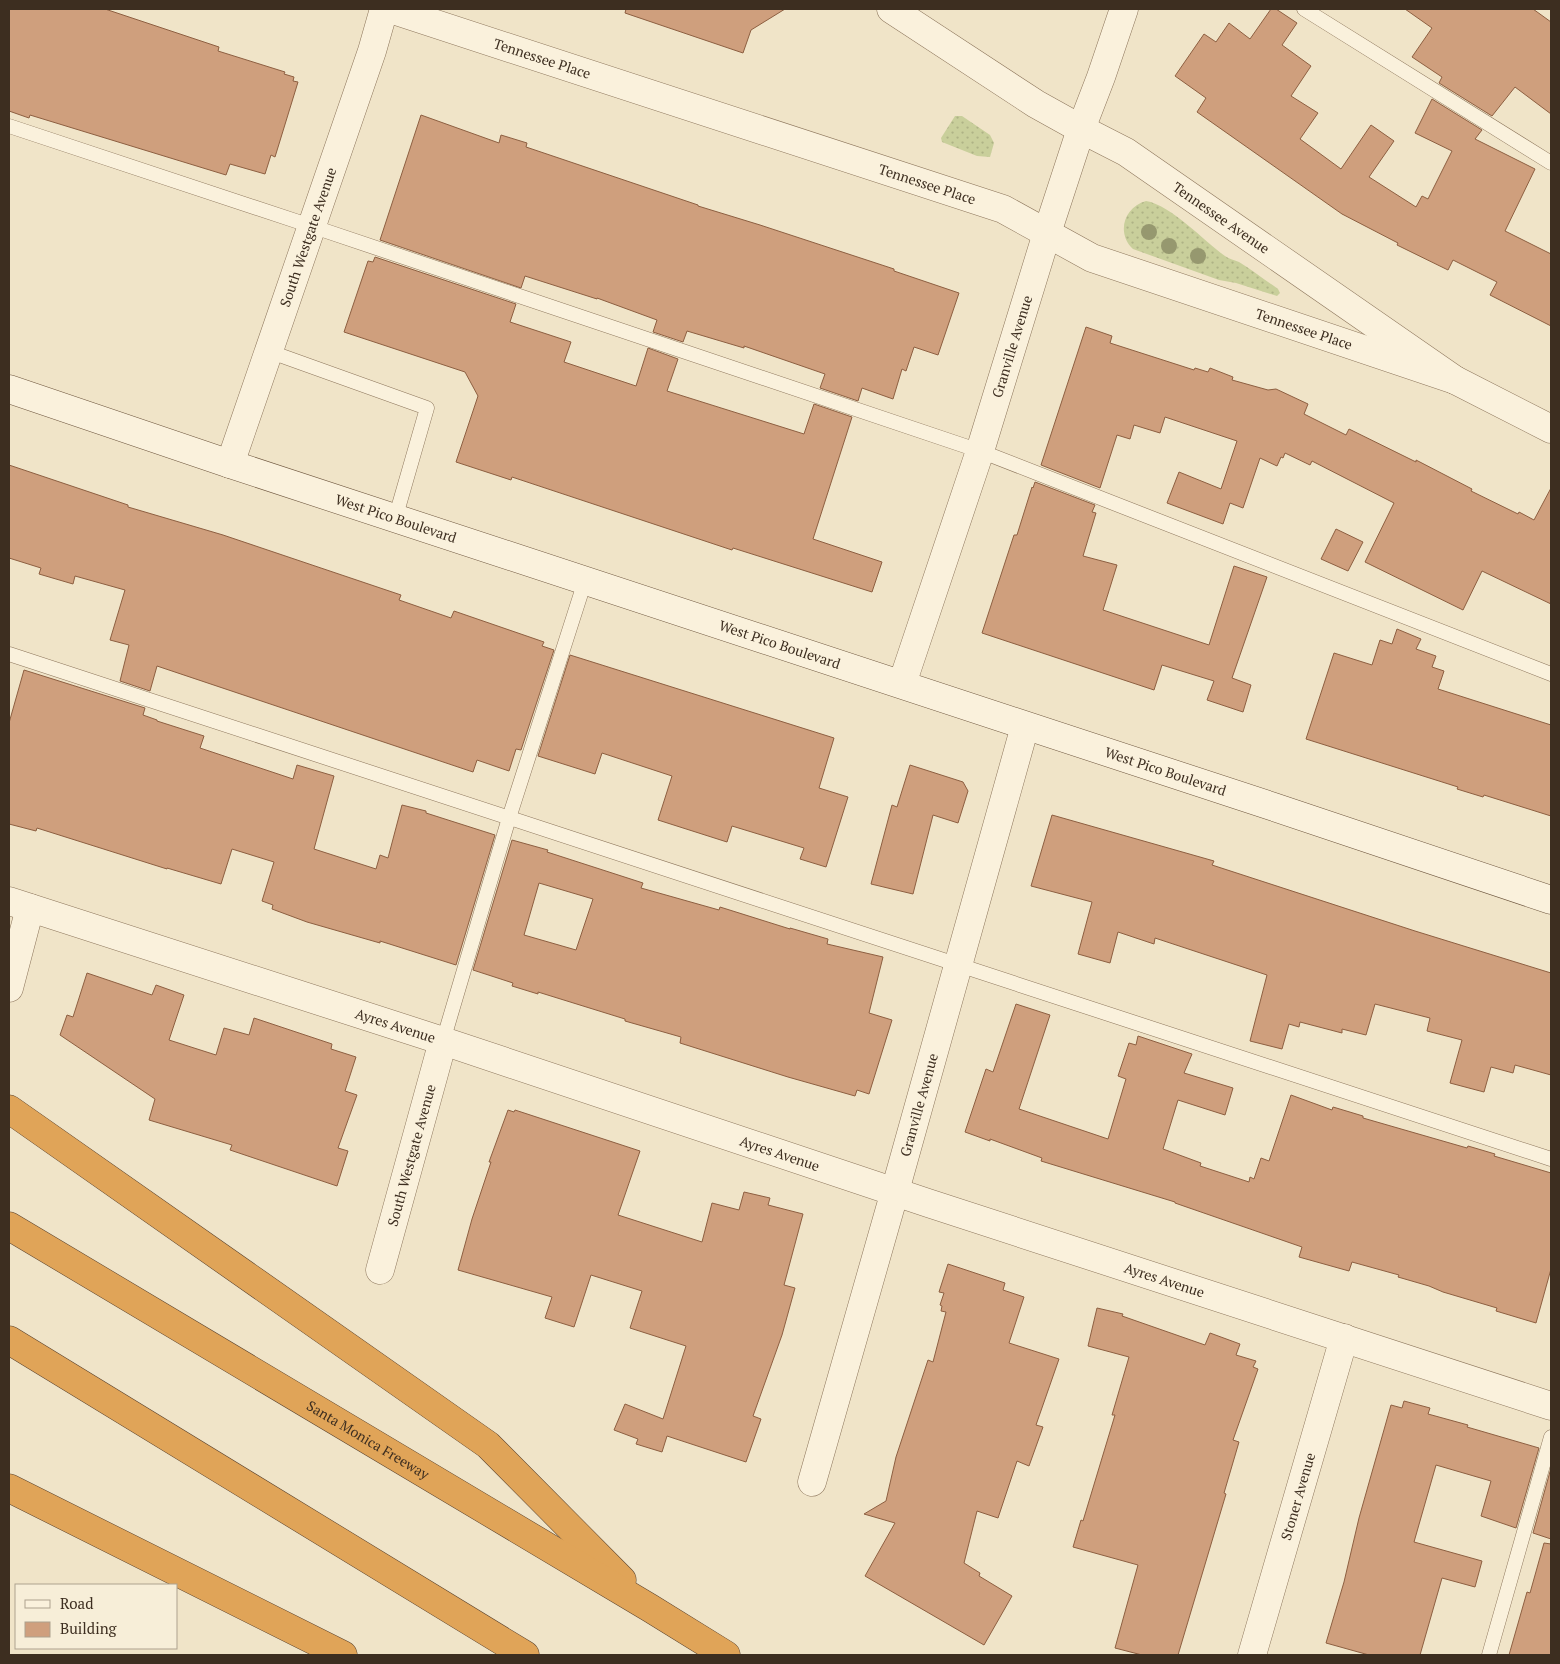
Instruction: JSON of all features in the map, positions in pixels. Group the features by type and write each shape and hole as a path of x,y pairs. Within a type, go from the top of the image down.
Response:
{"highway":[{"path":"9,1109 488,1445 650,1608"},
{"name":"Santa Monica Freeway","path":"9,1226 726,1655"},
{"path":"9,1340 525,1655"},
{"path":"9,1488 343,1655"}],"street":[{"name":"South Westgate Avenue","path":"230,464 372,51 384,9"},
{"name":"Tennessee Place","path":"390,9 1003,209 1092,258 1455,380"},
{"name":"Tennessee Avenue","path":"891,9 1036,104 1126,152 1455,380 1551,429"},
{"name":"Granville Avenue","path":"902,684 980,451 1081,129 1124,9"},
{"name":"West Pico Boulevard","path":"9,389 395,519 902,684 1551,900"},
{"name":"Granville Avenue","path":"812,1482 1025,726"},
{"name":"Ayres Avenue","path":"20,905 1551,1406"},
{"path":"10,988 20,905"},
{"name":"South Westgate Avenue","path":"380,1270 443,1042"},
{"name":"Stoner Avenue","path":"1252,1655 1344,1338"}],"lane":[{"path":"1304,9 1551,163"},
{"path":"9,126 980,451 1551,674"},
{"path":"268,351 426,408 395,519"},
{"path":"443,1042 509,818 585,581"},
{"path":"9,654 1551,1159"},
{"path":"1489,1655 1551,1437"}],"green space":[{"path":"955,116 962,116 990,135 994,143 990,157 977,156 942,142 941,138"},
{"path":"1146,201 1166,209 1225,256 1249,268 1278,289 1280,293 1277,296 1236,283 1219,280 1133,249 1125,236 1125,221 1132,209"}],"building":[{"path":"9,9 105,9 219,47 218,51 285,72 284,74 294,77 293,81 298,82 275,157 271,155 265,174 230,164 226,175 30,115 29,118 9,111"},
{"path":"626,9 785,9 751,30 743,53 625,13"},
{"path":"1271,9 1276,9 1297,23 1282,45 1311,66 1291,96 1318,113 1300,139 1341,169 1371,125 1394,141 1369,177 1416,207 1422,196 1428,199 1452,151 1415,133 1432,99 1482,130 1475,139 1535,169 1505,231 1551,254 1551,326 1490,295 1497,282 1453,260 1448,270 1397,245 1398,243 1342,214 1197,112 1206,98 1175,76 1204,34 1216,42 1229,23 1250,39"},
{"path":"1405,9 1533,9 1551,22 1551,114 1515,87 1492,116 1439,83 1442,77 1412,57 1432,28"},
{"path":"421,115 499,143 501,135 527,143 526,147 698,206 894,269 894,271 959,293 938,355 914,347 906,371 902,369 893,399 862,388 858,401 820,388 825,374 744,346 744,348 687,331 683,342 653,332 657,320 597,298 525,276 521,288 380,240"},
{"path":"375,257 516,304 510,322 571,342 564,362 636,386 648,348 678,359 667,391 804,434 814,404 852,417 813,539 882,562 872,592 733,548 732,550 512,477 511,480 456,462 478,396 465,372 344,332 368,261 373,262"},
{"path":"1086,327 1112,336 1110,343 1194,370 1195,368 1208,372 1210,368 1233,377 1232,380 1268,390 1276,389 1308,404 1304,414 1346,435 1349,429 1416,462 1416,460 1472,489 1471,491 1534,520 1551,488 1551,604 1482,571 1463,610 1365,562 1394,503 1312,461 1310,465 1285,453 1277,466 1260,458 1243,508 1230,503 1223,524 1167,503 1179,472 1221,489 1237,441 1165,417 1160,433 1134,425 1130,439 1117,435 1100,488 1041,465"},
{"path":"9,465 128,505 128,507 223,535 401,595 399,600 451,618 454,611 544,642 542,646 554,650 521,750 516,749 509,771 477,760 473,772 157,666 150,691 120,681 129,645 110,640 125,590 75,576 73,584 39,574 41,568 9,558"},
{"path":"1035,482 1095,505 1092,512 1096,513 1083,556 1117,565 1103,610 1209,645 1234,566 1267,577 1232,678 1251,685 1243,712 1207,700 1214,681 1162,665 1154,690 982,633 1014,535 1017,535"},
{"path":"1336,529 1363,542 1348,571 1321,559"},
{"path":"1397,629 1421,639 1416,649 1436,656 1432,667 1444,671 1438,689 1551,725 1551,816 1484,795 1483,797 1457,789 1458,787 1306,739 1334,653 1372,665 1380,640 1392,644"},
{"path":"570,655 834,738 819,788 848,797 826,867 800,859 804,848 732,826 727,842 658,820 672,776 602,753 595,774 538,756"},
{"path":"24,670 145,708 143,715 204,736 200,748 293,779 297,765 334,776 314,849 376,869 380,855 388,858 402,805 426,811 426,813 495,835 456,965 380,941 380,943 307,922 272,909 273,905 262,901 274,862 232,849 221,884 37,828 36,831 9,824 9,723"},
{"path":"910,765 963,782 968,791 958,823 933,815 913,894 871,884 892,805 897,807"},
{"path":"1052,815 1214,861 1212,865 1551,973 1551,1075 1515,1065 1513,1073 1491,1067 1484,1092 1450,1083 1462,1040 1427,1031 1430,1018 1375,1004 1366,1035 1342,1029 1342,1033 1300,1022 1299,1027 1289,1024 1282,1049 1250,1041 1267,975 1155,938 1154,944 1118,932 1110,963 1078,954 1092,902 1031,886"},
{"path":"512,840 548,850 547,852 643,883 641,888 719,910 720,907 828,939 827,944 883,957 869,1013 892,1020 869,1094 857,1090 855,1096 680,1043 681,1037 625,1021 625,1019 538,992 538,994 512,986 513,983 473,970","holes":["539,883 593,899 576,950 524,935"]},
{"path":"87,973 152,995 156,985 184,995 169,1040 216,1055 224,1028 249,1035 254,1018 332,1044 331,1049 356,1057 345,1091 357,1095 338,1148 348,1151 337,1186 230,1150 232,1145 149,1120 155,1099 60,1035 67,1015 73,1017"},
{"path":"1016,1004 1050,1015 1019,1109 1108,1139 1126,1079 1118,1076 1129,1043 1136,1045 1138,1036 1192,1054 1184,1073 1233,1088 1225,1115 1178,1100 1163,1149 1201,1163 1200,1166 1249,1182 1250,1177 1254,1179 1261,1158 1269,1161 1291,1095 1332,1110 1333,1107 1363,1116 1363,1118 1467,1148 1468,1146 1495,1154 1494,1156 1551,1173 1551,1269 1536,1323 1496,1311 1497,1308 1398,1277 1399,1275 1352,1262 1349,1271 1299,1257 1302,1247 1175,1202 1041,1161 1042,1158 965,1132 986,1069 993,1072"},
{"path":"508,1110 514,1112 515,1110 640,1151 618,1215 702,1242 712,1203 739,1210 744,1192 770,1198 768,1205 803,1214 784,1285 795,1288 782,1335 753,1416 761,1419 746,1462 667,1436 662,1452 636,1444 638,1439 614,1430 625,1404 663,1419 686,1346 630,1328 642,1291 591,1275 574,1327 545,1318 552,1297 458,1270 472,1219 491,1162 489,1162"},
{"path":"948,1264 1005,1283 1003,1290 1024,1297 1009,1343 1059,1359 1036,1425 1043,1427 1029,1466 1017,1461 998,1518 977,1511 964,1563 980,1573 979,1576 1012,1596 984,1645 865,1576 895,1523 864,1514 886,1501 896,1457 928,1360 933,1362 946,1312 941,1311 942,1306 940,1305 944,1293 939,1292"},
{"path":"1097,1308 1123,1314 1122,1316 1205,1345 1210,1333 1240,1344 1236,1355 1256,1361 1253,1367 1258,1369 1233,1440 1239,1442 1224,1493 1226,1494 1178,1655 1142,1655 1115,1648 1138,1565 1073,1547 1081,1520 1083,1521 1115,1415 1112,1415 1129,1357 1088,1346"},
{"path":"1404,1401 1430,1408 1428,1414 1539,1448 1516,1528 1481,1516 1491,1481 1436,1465 1414,1542 1482,1561 1475,1587 1442,1578 1420,1655 1369,1655 1326,1643 1391,1405 1402,1408"},
{"path":"1551,1468 1551,1539 1533,1533"},
{"path":"1544,1543 1551,1544 1551,1655 1509,1655 1527,1592 1530,1593"}]}
